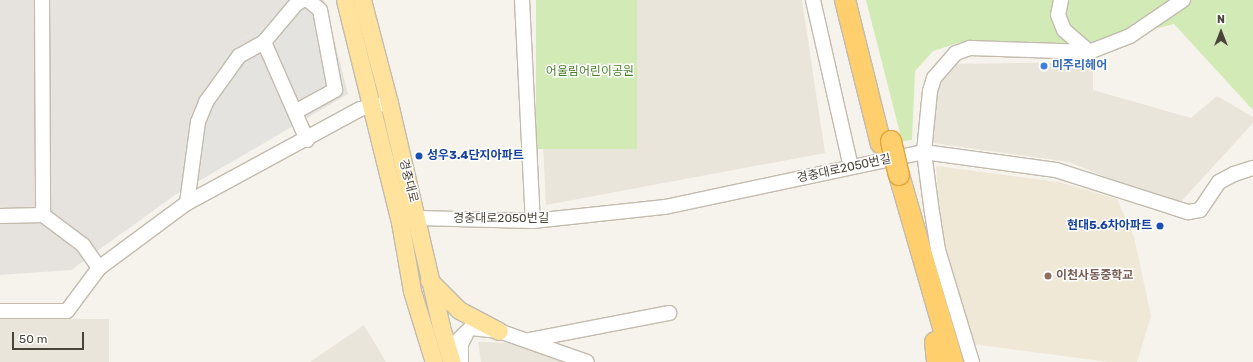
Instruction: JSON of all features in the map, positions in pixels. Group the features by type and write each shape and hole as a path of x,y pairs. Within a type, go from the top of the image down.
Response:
{"highway":[{"path":"845,0 886,143 940,362"},
{"path":"858,0 886,143"},
{"path":"894,176 953,362"},
{"path":"935,342 937,362"}],"main road":[{"name":"경충대로","path":"345,0 369,106 400,222 412,291 433,362"},
{"name":"경충대로","path":"362,0 417,218 429,280 450,356"},
{"path":"429,280 458,310 499,331"},
{"path":"433,362 450,356"}],"street":[{"path":"42,0 43,215"},
{"path":"187,203 198,122 206,102 239,56 264,42 296,4 303,0"},
{"path":"295,112 335,90 320,10 308,0"},
{"path":"522,0 533,221"},
{"path":"814,0 851,168"},
{"path":"1061,0 1058,15 1064,30 1089,52"},
{"path":"972,362 938,250 924,152 934,78 956,52 970,48 1089,52 1130,36 1183,0"},
{"path":"264,42 307,140"},
{"path":"0,311 67,311 99,268 187,203 307,140 360,109 389,103"},
{"path":"924,152 1056,170 1188,212 1200,210 1219,182 1234,174 1253,168"},
{"name":"경충대로2050번길","path":"400,222 417,218 533,221 664,207 924,152"},
{"path":"0,216 43,215 83,245 99,268"},
{"path":"528,340 669,313"},
{"path":"450,356 471,328 499,331 587,362"},
{"path":"461,362 461,344 467,332"}],"shaded area":[{"path":"0,0 285,0 266,26 234,43 192,113 175,195 71,270 0,275"},
{"path":"285,0 324,0 348,94 175,195 192,113 234,43 266,26"},
{"path":"536,0 802,0 825,153 546,205"},
{"path":"1093,62 1093,90 1191,118 1217,96 1253,117 1253,123 1177,206 1069,162 933,143 937,76 948,64"},
{"name":"이천사동중학교","path":"936,166 1059,182 1117,199 1134,237 1151,316 1137,362 1109,362 973,344 940,227"},
{"path":"0,319 109,319 109,362 0,362"},
{"path":"364,325 386,362 310,362"},
{"path":"478,342 519,343 566,362 481,362"}],"green space":[{"name":"어울림어린이공원","path":"536,0 637,0 637,149 536,149"},
{"path":"866,0 1253,0 1253,110 1174,24 1093,44 961,42 933,51 915,71 912,140 902,141"}],"place":[{"name":"미주리헤어","path":"1044,66"},
{"name":"성우3.4단지아파트","path":"419,156"},
{"name":"현대5.6차아파트","path":"1160,226"},
{"name":"이천사동중학교","path":"1048,276"}]}
